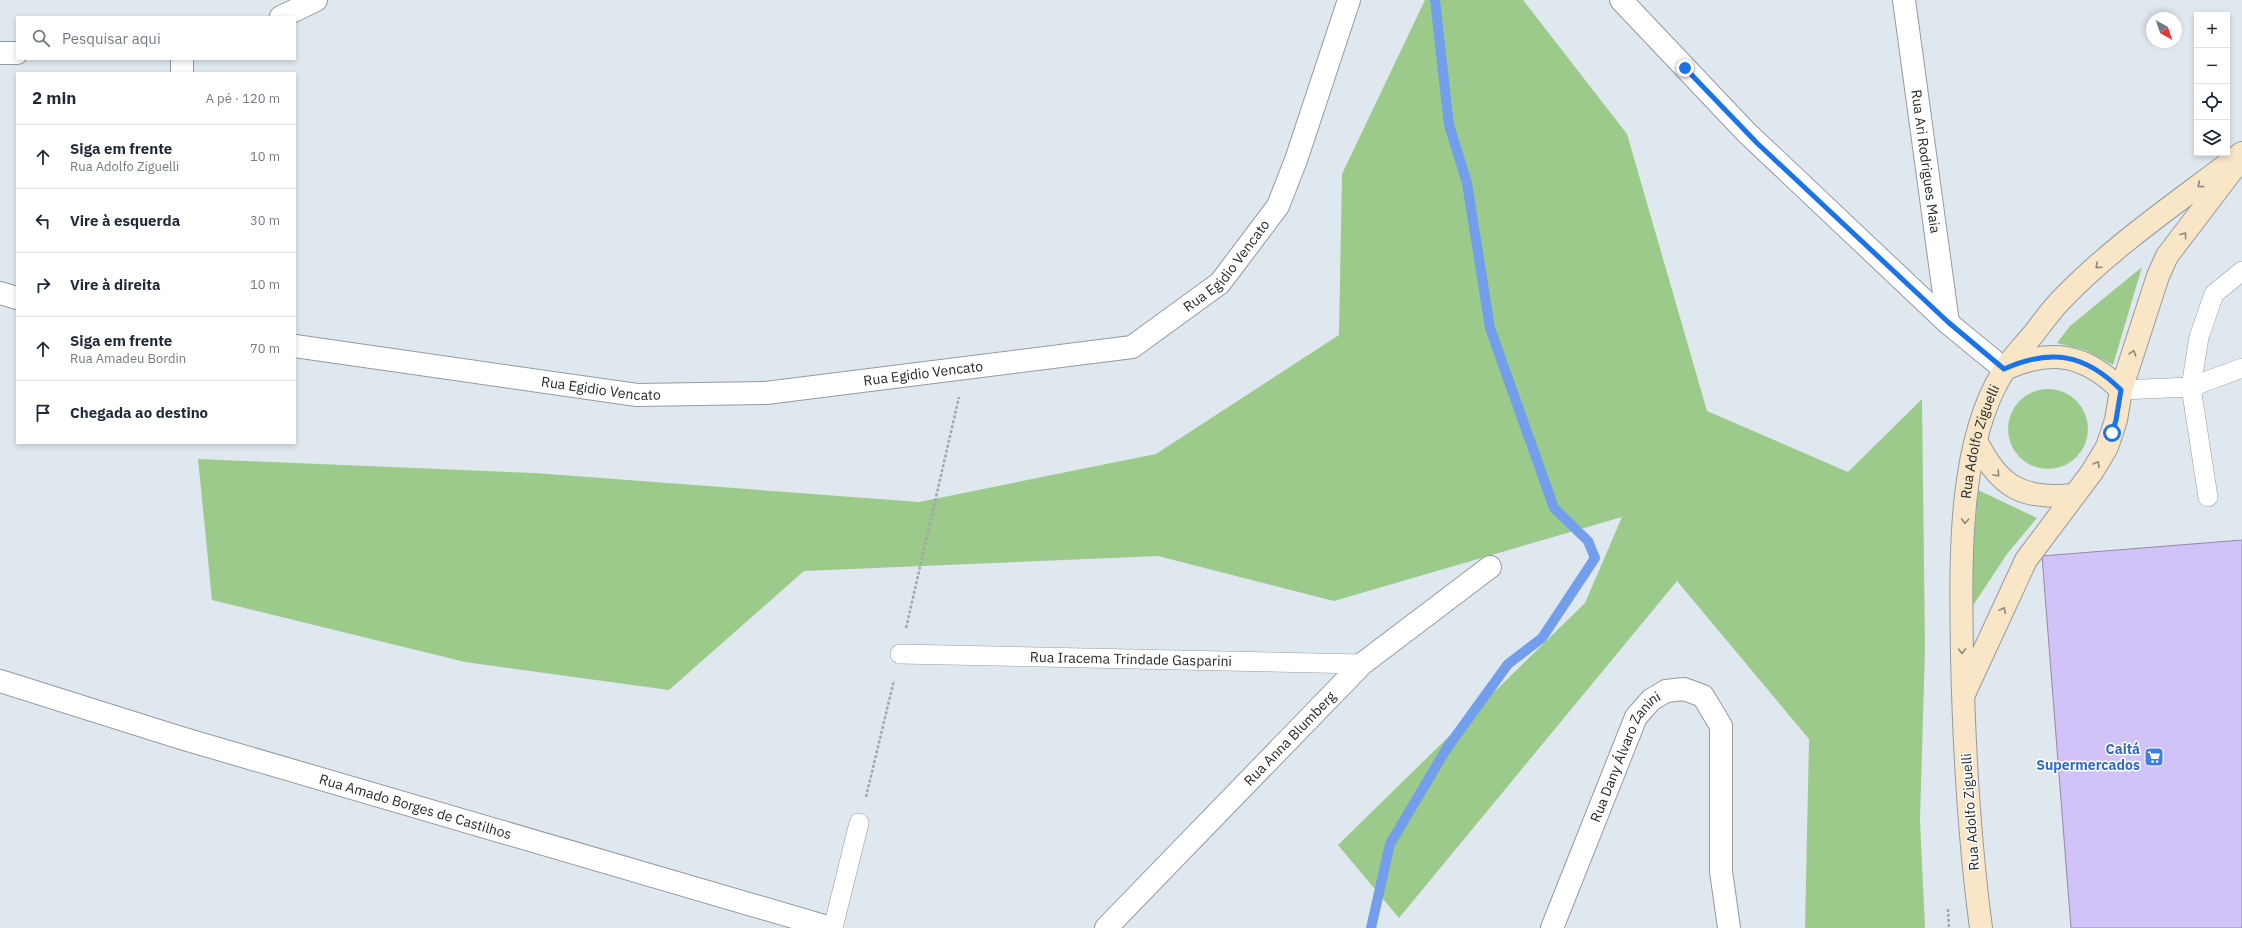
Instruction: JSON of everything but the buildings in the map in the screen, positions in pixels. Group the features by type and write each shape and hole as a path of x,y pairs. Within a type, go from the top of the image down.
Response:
{"main road":[{"name":"Rua Adolfo Ziguelli","path":"1981,928 1972,864 1963,696 1962,578 1969,472 1982,416 1991,392 2004,369 2067,294 2125,243 2242,153"},
{"name":"Rua Adolfo Ziguelli","path":"1963,696 2026,560 2073,495 2092,472 2107,447 2116,420 2121,390 2158,276 2167,256 2242,158"},
{"path":"2004,369 2032,359 2046,356 2067,358 2088,364 2106,375 2121,390"},
{"path":"1976,442 1987,463 2004,481 2025,492 2043,496 2073,495"}],"street":[{"path":"283,16 316,0"},
{"name":"Rua Egidio Vencato","path":"296,346 637,395 766,393 1132,346 1220,283 1278,206 1296,160 1349,0"},
{"path":"1621,0 1746,132 1948,322 2004,369"},
{"name":"Rua Ari Rodrigues Maia","path":"1904,0 1948,322"},
{"path":"0,53 16,52"},
{"path":"182,60 182,72"},
{"path":"0,293 16,298"},
{"name":"Rua Anna Blumberg","path":"1106,928 1362,664 1490,567"},
{"name":"Rua Amado Borges de Castilhos","path":"0,681 189,740 832,928"},
{"name":"Rua Dany Álvaro Zanini","path":"1552,928 1636,717 1656,697 1666,691 1684,689 1703,696 1720,726 1721,871 1729,928"}],"lane":[{"path":"2208,497 2191,387 2199,337 2214,294 2242,271"},
{"path":"2121,390 2191,387 2239,370"},
{"name":"Rua Iracema Trindade Gasparini","path":"900,654 1362,664"},
{"path":"832,928 859,823"}],"path":[{"path":"859,823 900,654 966,367"}],"green space":[{"path":"1425,0 1523,0 1627,134 1707,411 1848,472 1922,399 1925,648 1920,820 1925,928 1805,928 1809,739 1677,581 1399,918 1338,845 1585,603 1622,517 1334,601 1158,556 804,571 669,690 465,662 212,600 198,459 535,473 919,502 1156,454 1339,335 1342,174"},
{"path":"2142,267 2113,365 2085,350 2057,343 2070,326"},
{"path":"2040,389 2056,389 2077,400 2088,421 2088,437 2077,458 2056,469 2040,469 2026,463 2019,458 2014,451 2008,437 2008,421 2014,407 2019,400 2026,395"},
{"path":"1978,490 2037,518 2007,554 1968,613"}],"waterway":[{"path":"1371,928 1390,844 1447,748 1508,664 1542,638 1595,558 1588,541 1554,508 1490,328 1467,183 1449,125 1435,0"}],"place":[{"name":"Caitá Supermercados","path":"2154,757"}],"route":[{"path":"1685,68 1757,143 1948,322 2004,369 2024,360 2046,356 2067,358 2088,364 2106,375 2121,390 2116,420 2112,433"}]}
